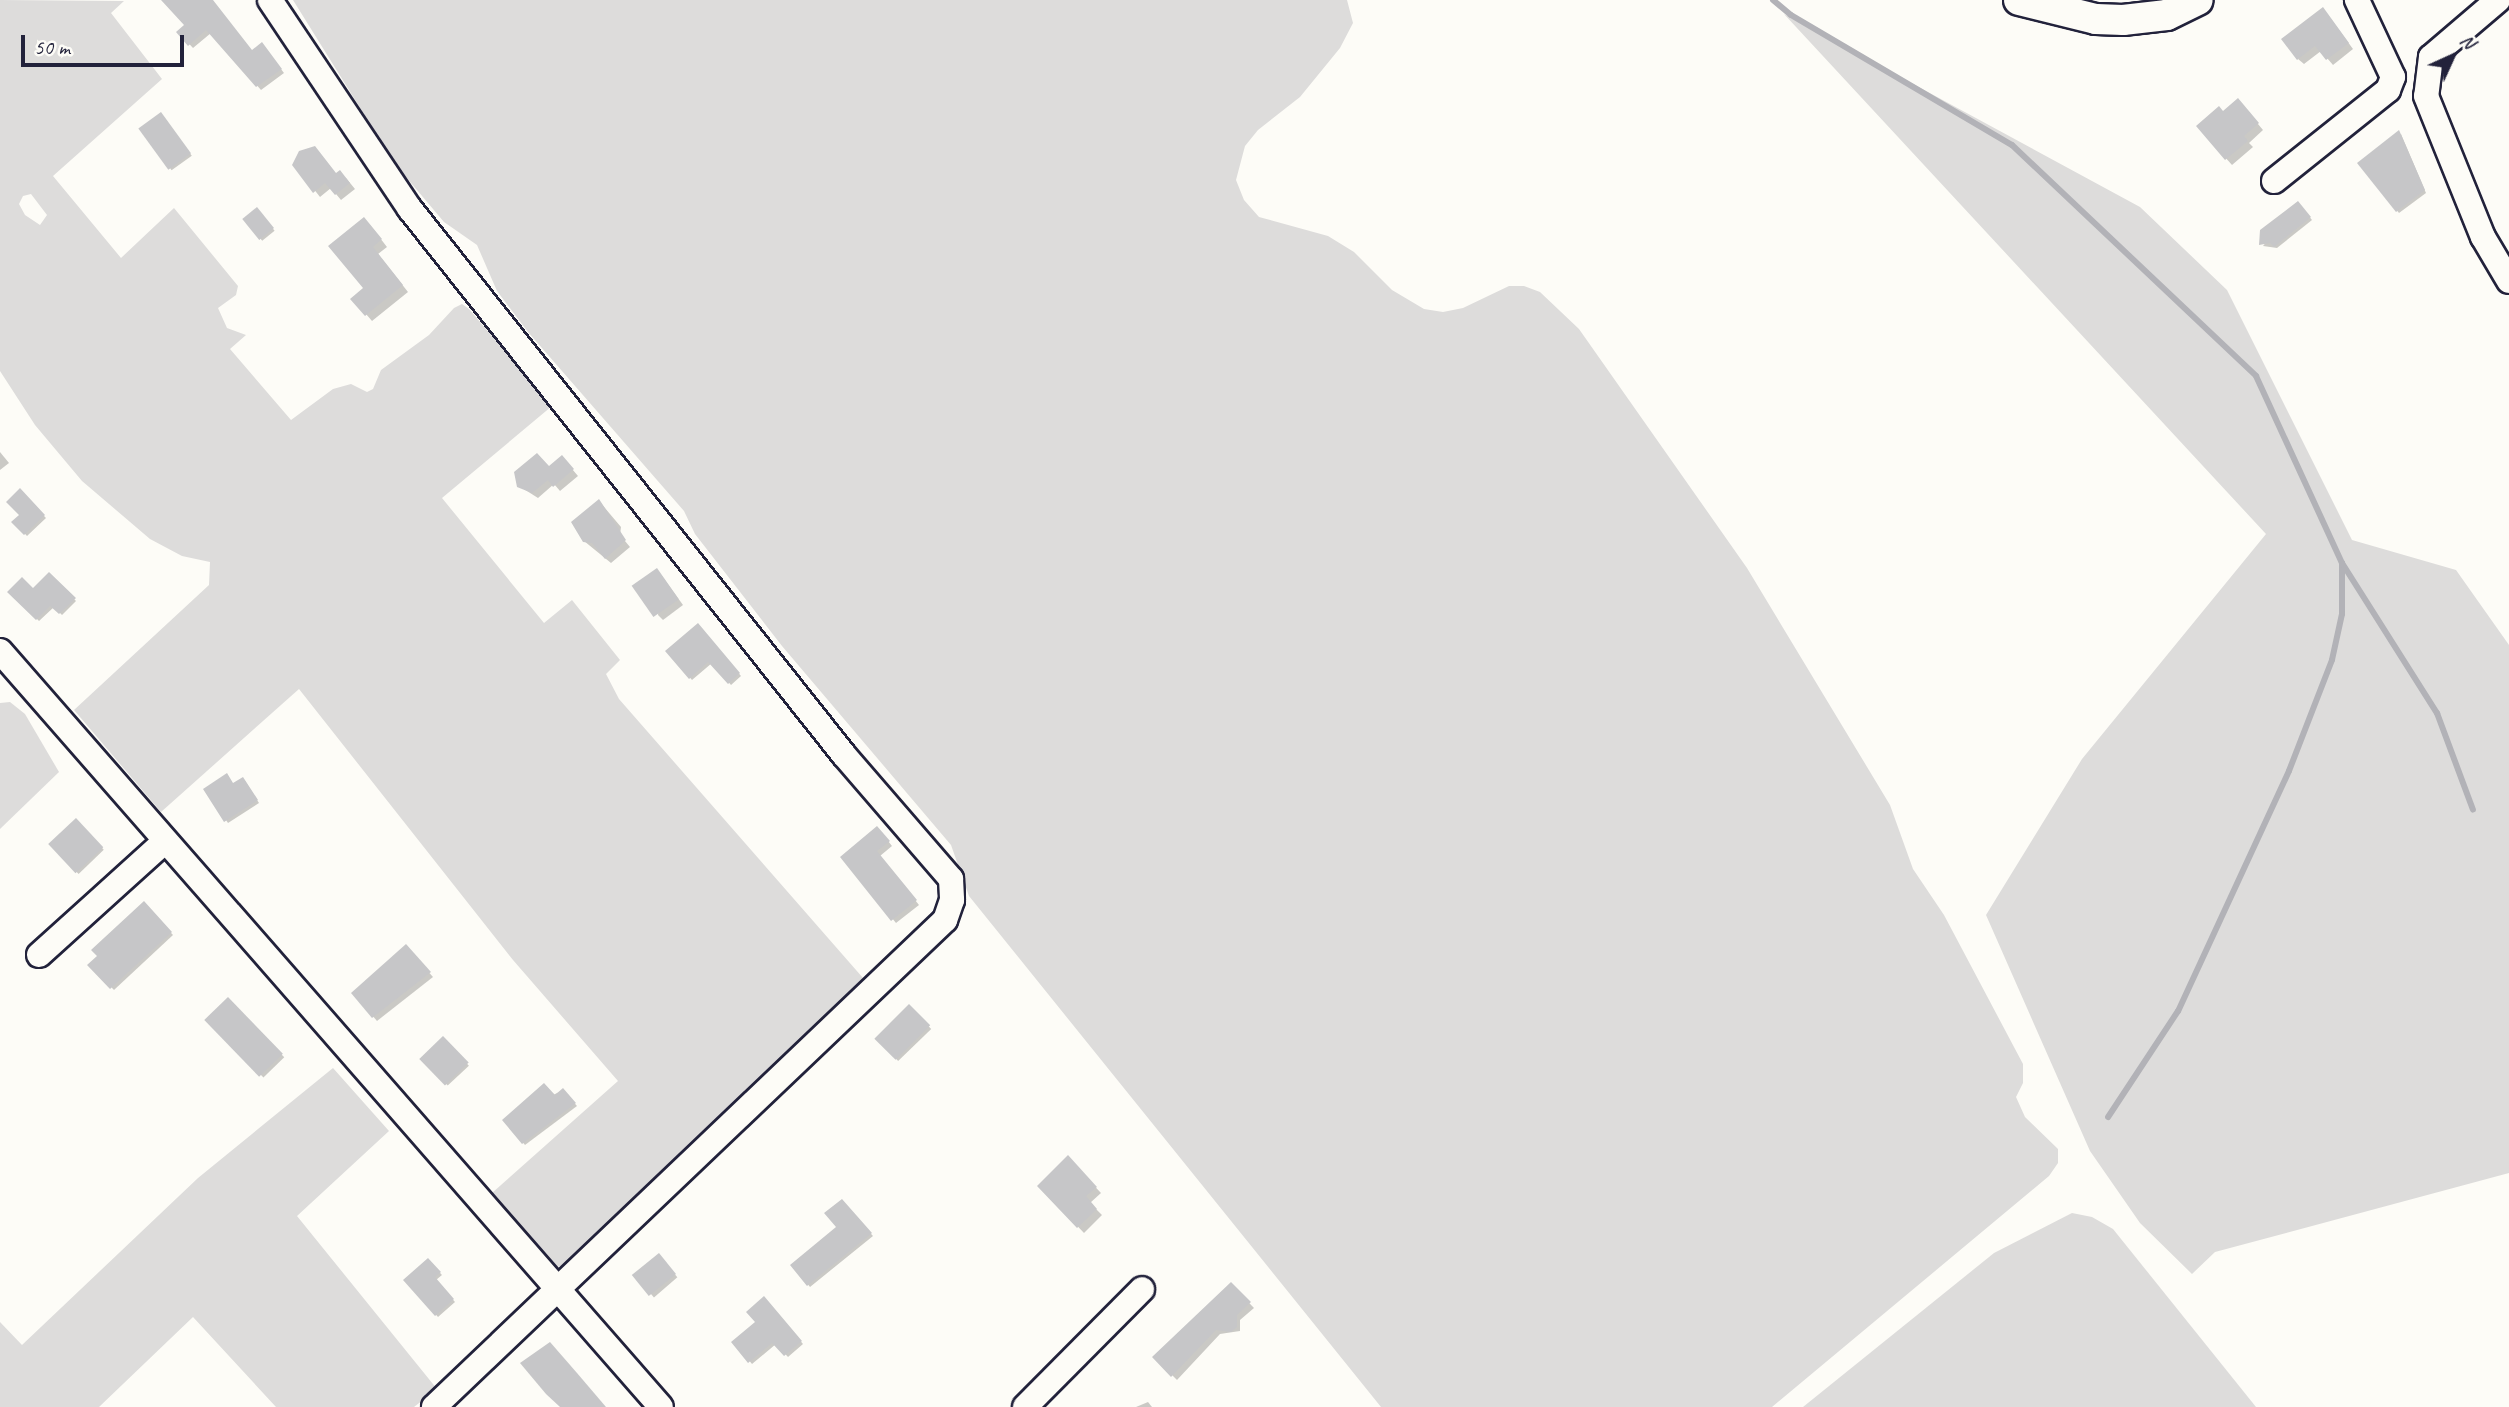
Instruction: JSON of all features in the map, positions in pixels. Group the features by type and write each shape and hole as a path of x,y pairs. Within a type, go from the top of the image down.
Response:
{"street":[{"path":"270,0 410,209 844,755 951,879 952,900 945,920 434,1407"},
{"path":"2019,0 2096,19 2123,20 2167,15 2198,0"},
{"path":"2274,181 2388,90 2393,77 2357,0"},
{"path":"2498,0 2431,57 2426,96 2483,237 2509,281"},
{"path":"0,651 661,1407"},
{"path":"39,956 166,841"},
{"path":"1025,1407 1142,1289"}],"shaded area":[{"path":"0,0 124,1 111,13 162,79 53,176 121,258 174,208 238,286 236,295 218,308 227,328 246,335 230,349 291,420 333,389 351,384 367,392 373,389 381,370 429,335 454,308 462,304 552,406 442,498 544,623 572,600 620,660 606,674 619,699 863,978 569,1263 557,1267 492,1193 618,1081 513,960 299,689 161,812 74,710 209,585 210,562 182,556 150,539 82,481 35,425 0,371","holes":["31,194 47,215 40,225 25,215 19,204 23,196"]},
{"path":"293,0 1347,0 1353,23 1340,48 1300,97 1258,130 1245,146 1236,180 1244,200 1259,217 1328,236 1354,252 1392,290 1424,309 1443,312 1463,308 1509,286 1524,286 1540,292 1579,329 1747,568 1890,805 1913,869 1944,915 2023,1064 2023,1083 2016,1097 2025,1117 2058,1149 2058,1163 2049,1176 1772,1407 1381,1407 969,896 951,845 782,646 695,534 684,511 528,332 497,291 477,245 444,222 395,164"},
{"path":"1784,14 2140,207 2227,290 2352,540 2456,570 2509,645 2509,1173 2215,1252 2192,1274 2140,1223 2090,1151 1986,915 2082,759 2266,534"},
{"path":"10,702 25,714 59,772 0,829 0,703"},
{"path":"333,1068 389,1131 297,1216 437,1389 414,1407 276,1407 193,1317 99,1407 0,1407 0,1322 22,1345 198,1178"},
{"path":"2072,1213 2092,1217 2113,1229 2256,1407 1803,1407 1994,1253"}],"building":[{"path":"161,0 213,0 252,50 262,42 282,69 256,87 206,30 188,46 176,32 184,25"},
{"path":"2323,7 2349,43 2326,60 2315,46 2297,60 2281,39"},
{"path":"2238,98 2259,123 2244,136 2248,141 2225,160 2196,126 2219,106 2223,111"},
{"path":"161,112 191,153 168,170 138,128"},
{"path":"2399,130 2425,190 2396,212 2357,163"},
{"path":"315,146 336,173 340,170 350,183 335,195 325,183 313,193 292,165 299,151"},
{"path":"2298,201 2311,217 2274,247 2270,243 2259,245 2260,230"},
{"path":"257,207 274,228 259,240 242,219"},
{"path":"364,217 382,239 373,247 403,285 365,316 350,299 363,288 328,246"},
{"path":"537,453 549,466 562,455 574,469 553,487 548,480 532,493 517,487 514,472"},
{"path":"20,488 45,515 24,535 11,522 19,515 6,502"},
{"path":"599,499 626,540 605,559 592,543 583,542 571,522"},
{"path":"657,568 679,599 653,617 632,586"},
{"path":"49,572 76,598 59,614 50,606 36,620 7,592 22,577 33,588"},
{"path":"698,623 740,673 728,684 708,662 689,679 665,651"},
{"path":"227,773 233,783 243,777 258,800 224,822 203,789"},
{"path":"76,818 103,847 75,873 48,844"},
{"path":"877,826 890,841 877,851 917,900 891,921 840,857"},
{"path":"144,901 172,932 110,989 87,965 97,956 91,950"},
{"path":"406,944 431,972 372,1018 351,993"},
{"path":"228,997 283,1054 259,1077 204,1020"},
{"path":"909,1004 930,1025 896,1060 874,1039"},
{"path":"443,1036 469,1063 445,1086 419,1059"},
{"path":"544,1083 555,1095 563,1088 576,1103 522,1144 502,1120"},
{"path":"1068,1155 1097,1187 1086,1196 1097,1209 1077,1228 1037,1186"},
{"path":"842,1199 872,1233 807,1286 790,1265 836,1227 824,1213"},
{"path":"659,1253 676,1274 649,1296 632,1275"},
{"path":"428,1258 441,1272 435,1277 454,1299 435,1316 403,1280"},
{"path":"1231,1282 1251,1302 1237,1315 1237,1327 1231,1332 1216,1330 1171,1377 1152,1357"},
{"path":"764,1296 802,1341 784,1356 772,1343 748,1363 731,1342 755,1322 746,1312"},
{"path":"550,1342 606,1407 560,1407 546,1394 520,1363"}],"waterway":[{"path":"1773,0 1791,15 2012,145 2256,376 2342,563 2342,614 2332,660 2289,771 2178,1011 2108,1117"},
{"path":"2342,563 2437,713 2473,810"}]}
